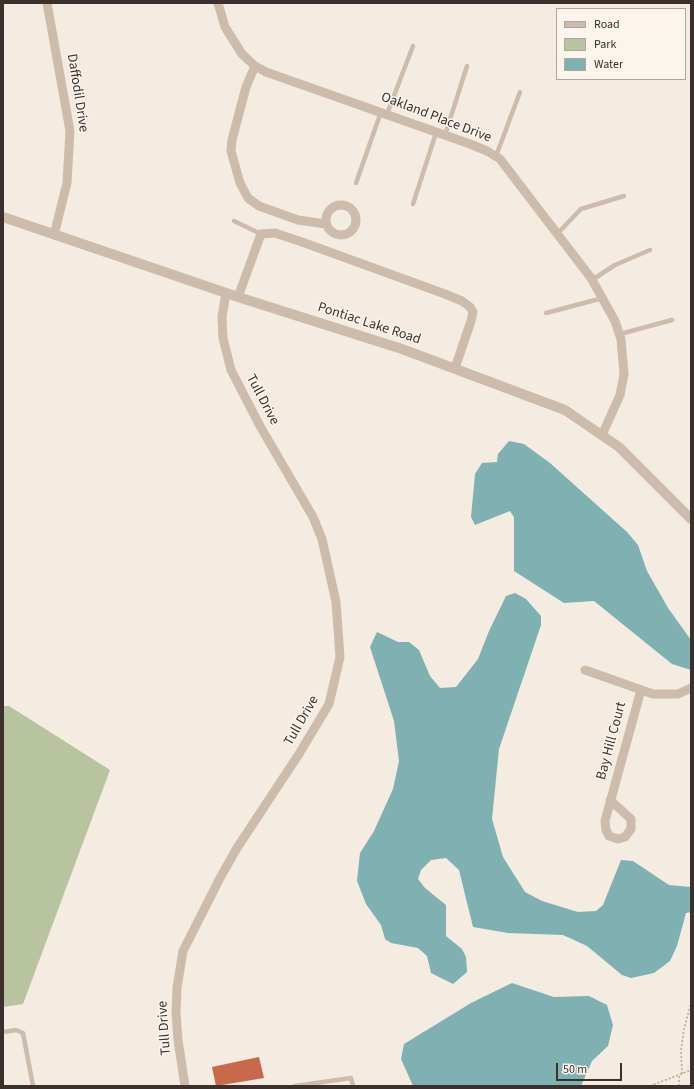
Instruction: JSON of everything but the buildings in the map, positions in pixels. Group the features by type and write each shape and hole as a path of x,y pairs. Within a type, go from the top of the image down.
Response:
{"street":[{"name":"Daffodil Drive","path":"47,3 70,131 67,183 54,235"},
{"name":"Oakland Place Drive","path":"218,3 225,27 242,54 255,66 282,79 470,144 496,156 512,173 592,280 604,298 620,334 624,358 624,374 620,395 602,435"},
{"path":"255,66 246,87 232,140 232,151 240,184 248,198 259,206 298,220 326,224"},
{"name":"Pontiac Lake Road","path":"3,218 238,297 402,349 565,410 619,447 691,520"},
{"path":"238,297 261,234 275,233 462,301 470,307 473,312 455,368"},
{"name":"Tull Drive","path":"185,1086 178,1040 176,1012 177,988 183,951 234,853 299,754 329,704 334,688 340,657 336,602 322,539 316,524 260,426 231,370 223,338 222,317 226,293"},
{"path":"585,670 653,694 678,694 691,688"},
{"name":"Bay Hill Court","path":"610,800 641,690"}],"lane":[{"path":"356,183 413,46"},
{"path":"412,204 467,66"},
{"path":"496,156 520,92"},
{"path":"558,233 580,209 624,196"},
{"path":"234,221 261,234"},
{"path":"592,280 615,264 650,250"},
{"path":"546,314 604,298"},
{"path":"620,334 672,320"},
{"path":"3,1032 16,1030 23,1033 34,1086"},
{"path":"295,1086 351,1078 353,1086"}],"path":[{"path":"682,1074 681,1050 684,1028 691,1003"},
{"path":"650,1086 691,1070"},
{"path":"679,1075 679,1086"}],"green space":[{"path":"3,706 9,706 110,770 23,1004 3,1007"}],"water":[{"path":"509,441 524,444 550,463 627,532 638,545 647,571 668,608 691,640 691,670 672,664 594,601 564,603 514,571 514,517 510,511 475,525 471,517 475,474 482,463 497,462 498,454"},
{"path":"515,593 526,599 541,616 541,625 499,749 492,819 503,857 525,892 542,901 578,912 596,911 603,905 621,860 633,861 669,885 691,887 691,912 686,913 677,946 670,961 654,973 631,978 622,975 587,946 563,935 508,933 473,927 459,870 446,858 431,860 421,870 418,879 425,888 446,905 446,936 462,949 466,957 467,972 453,984 431,973 427,956 418,948 391,943 385,939 381,925 366,904 357,881 360,853 374,831 393,789 399,761 394,721 370,647 377,632 398,642 409,642 419,650 430,676 440,688 456,687 478,659 489,631 506,596"},
{"path":"512,983 554,997 589,996 607,1005 613,1025 608,1046 592,1061 581,1086 413,1086 401,1059 404,1044 471,1003"}]}
